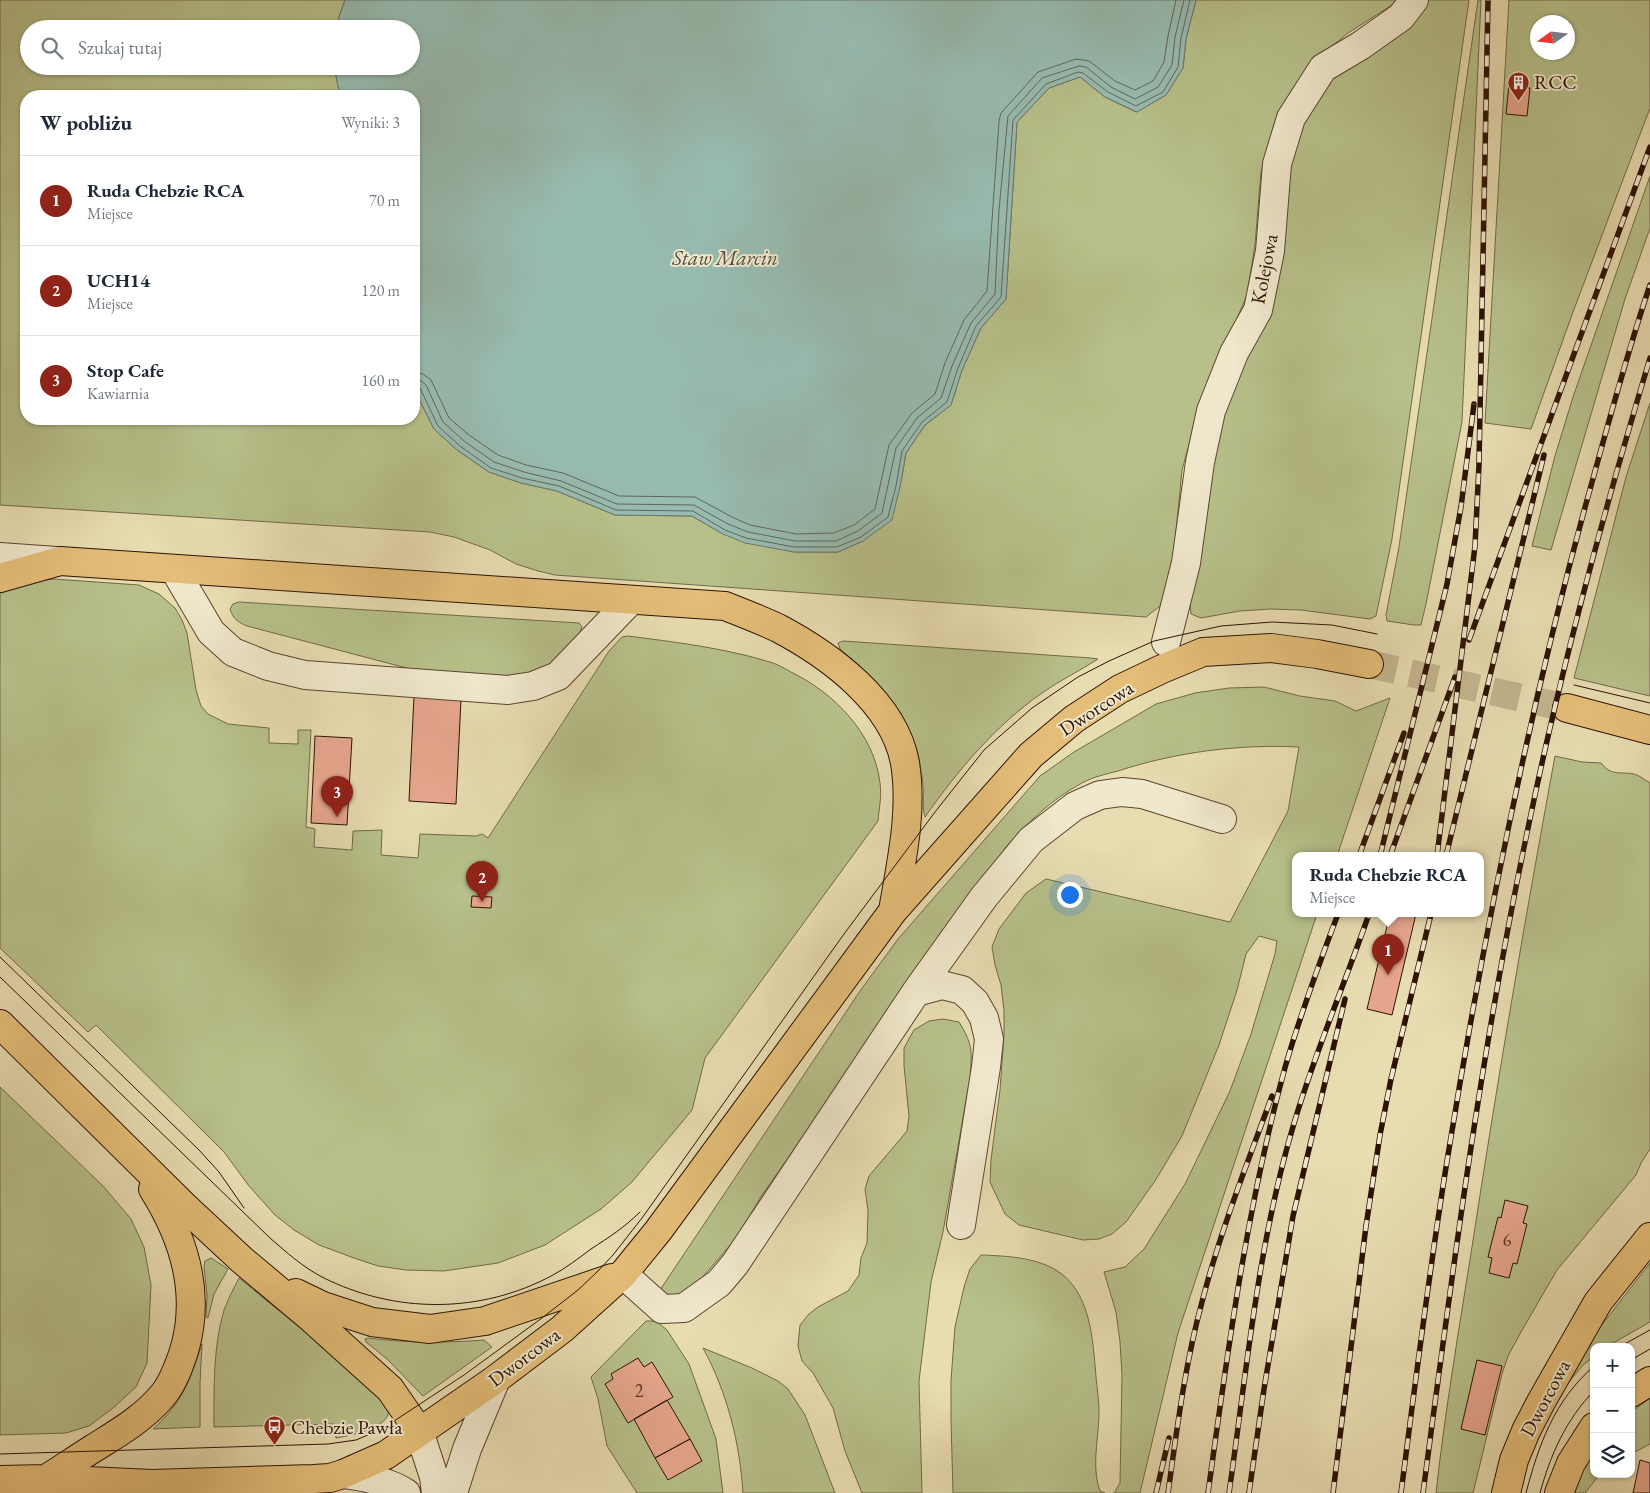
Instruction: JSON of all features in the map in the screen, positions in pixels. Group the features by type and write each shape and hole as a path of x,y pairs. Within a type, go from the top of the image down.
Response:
{"main road":[{"path":"0,578 60,561 725,606 777,628 820,653 851,677 870,696 891,724 904,762 907,809 902,857 892,911"},
{"name":"Dworcowa","path":"0,1480 46,1479 152,1484 330,1478 386,1454 496,1379 562,1329 623,1274 658,1231 892,911 1031,755 1074,719 1120,689 1203,652 1271,648 1369,664"},
{"path":"1567,708 1650,730"},
{"path":"0,1024 185,1207 242,1260 390,1390 419,1431"},
{"path":"46,1479 133,1423 163,1395 179,1366 190,1331 192,1303 186,1262 181,1244 164,1206 131,1154"},
{"name":"Dworcowa","path":"1506,1493 1514,1460 1526,1430 1541,1402 1598,1302 1650,1236"},
{"path":"261,1275 331,1309 372,1322 430,1329 485,1321 623,1274"},
{"path":"1635,1390 1650,1381"},
{"path":"1559,1493 1571,1463 1590,1433"}],"street":[{"name":"Kolejowa","path":"1166,642 1186,563 1200,462 1210,411 1234,353 1258,310 1270,251 1277,164 1292,118 1323,68 1360,46 1401,17 1414,0"},
{"path":"0,557 60,561"},
{"path":"174,569 211,632 234,652 268,666 305,675 508,690 533,686 558,676 631,600"},
{"path":"623,1274 662,1309 684,1308 719,1283 735,1264 916,992 984,897 1031,840 1075,806 1100,795 1122,792 1142,794 1222,819"},
{"path":"916,992 942,985 962,990 975,1002 984,1018 989,1039 961,1225"},
{"path":"453,1493 467,1450 496,1379"},
{"path":"419,1431 434,1477 436,1493"},
{"path":"343,1474 386,1483 406,1493"}],"green space":[{"path":"0,0 345,0 338,20 20,20 20,75 336,75 339,90 20,90 20,425 420,425 420,401 434,429 457,450 489,472 521,483 557,491 615,515 692,516 723,534 794,552 838,552 863,541 900,487 906,453 925,425 951,405 962,370 981,328 1006,299 1017,122 1049,88 1080,77 1105,97 1136,112 1166,95 1183,68 1186,39 1196,0 1397,0 1348,33 1309,65 1278,112 1261,172 1255,245 1247,295 1201,402 1182,470 1174,552 1167,592 1160,606 1146,617 555,575 516,564 490,550 454,537 430,532 0,505"},
{"path":"1425,0 1469,0 1392,539 1376,616 1370,619 1301,610 1270,609 1240,611 1201,618 1191,614 1190,601 1210,457 1302,118 1326,78"},
{"path":"1478,0 1481,0 1462,422 1426,604 1421,625 1414,625 1387,621 1386,615 1399,547"},
{"path":"1509,0 1650,0 1650,108 1531,429 1485,423"},
{"path":"1650,176 1650,228 1625,299 1551,550 1532,546 1555,456 1573,397"},
{"path":"1650,403 1650,696 1574,678 1626,477"},
{"path":"53,579 139,585 159,594 175,608 182,620 187,633 196,690 201,706 208,714 228,724 269,728 269,743 298,744 298,730 311,730 306,827 315,829 314,847 352,850 353,831 382,830 381,855 418,858 420,834 476,836 482,834 488,838 609,651 622,637 628,636 717,649 753,657 781,666 822,691 836,703 861,731 870,748 880,783 881,797 878,821 705,1058 692,1110 632,1182 601,1209 545,1245 498,1263 444,1271 406,1270 378,1266 319,1245 294,1230 275,1215 249,1186 224,1152 96,1025 88,1032 0,948 0,588"},
{"path":"239,602 579,623 582,627 559,659 535,674 509,677 418,671 247,626 236,620 230,609 233,604"},
{"path":"843,641 1098,659 1049,688 993,734 964,766 925,817 920,764 909,729 890,699 879,686 840,649 838,643"},
{"path":"1264,687 1300,696 1335,701 1356,711 1390,698 1338,852 1292,852 1292,917 1316,917 1178,1333 1140,1493 1114,1493 1120,1483 1122,1375 1116,1312 1104,1272 1125,1267 1144,1249 1185,1184 1230,1091 1251,1034 1275,954 1277,941 1259,936 1246,954 1237,990 1219,1045 1182,1136 1155,1181 1126,1222 1112,1234 1099,1239 1083,1240 1019,1225 1005,1214 990,1182 1004,1035 1001,985 992,947 999,929 1026,893 1046,879 1230,922 1288,811 1299,747 1231,748 1185,754 1140,764 1086,781 1071,789 1041,812 1006,847 760,1198 739,1235 700,1280 686,1292 677,1296 664,1297 660,1290 860,991 898,939 1040,776 1074,752 1156,704 1195,693 1229,688"},
{"path":"1555,756 1582,762 1601,763 1610,771 1634,774 1650,783 1650,1149 1636,1175 1557,1270 1508,1356 1473,1493 1436,1493 1452,1370 1491,1124"},
{"path":"943,1019 959,1022 967,1036 971,1061 970,1078 943,1232 931,1282 919,1381 922,1493 862,1493 845,1451 833,1408 813,1373 802,1361 798,1346 800,1325 818,1307 848,1291 859,1275 861,1258 867,1243 868,1211 865,1189 869,1176 907,1131 909,1116 904,1048 914,1030 929,1021"},
{"path":"0,1087 103,1186 131,1219 144,1247 151,1285 147,1363 136,1387 113,1408 89,1426 66,1433 0,1435"},
{"path":"981,1255 1039,1262 1056,1270 1068,1279 1077,1291 1088,1318 1091,1333 1099,1407 1096,1472 1100,1491 1105,1493 953,1493 951,1380 955,1327 970,1269"},
{"path":"211,1258 228,1269 214,1294 208,1318 206,1317 207,1296 204,1266 205,1261"},
{"path":"1650,1263 1650,1322 1613,1343 1590,1343 1590,1359 1582,1366 1552,1403 1583,1349"},
{"path":"239,1278 372,1387 387,1405 388,1413 379,1425 336,1438 334,1424 214,1427 215,1368 220,1324 224,1310"},
{"path":"646,1321 656,1321 667,1330 689,1364 716,1439 723,1493 637,1493 607,1446 598,1399 591,1377"},
{"path":"365,1339 426,1342 484,1340 492,1347 423,1396 387,1359 366,1342"},
{"path":"202,1344 200,1427 153,1429 171,1410 184,1390"},
{"path":"703,1348 752,1368 778,1381 788,1389 805,1415 835,1493 743,1493 739,1455 731,1418 719,1382"},
{"path":"1650,1398 1650,1444 1635,1452 1635,1433 1635,1409"},
{"path":"1590,1456 1590,1478 1597,1478 1585,1493 1570,1493"}],"water":[{"name":"Staw Marcin","path":"345,0 1196,0 1186,39 1183,68 1166,95 1137,112 1105,97 1080,77 1049,88 1017,122 1006,299 981,328 962,370 951,405 925,425 906,453 892,520 863,541 838,552 794,552 745,543 723,534 692,516 615,515 557,491 521,483 489,472 457,450 434,429 420,401 420,90 339,90 336,75 420,75 420,20 338,20"}],"building":[{"name":"RCC","path":"1509,85 1530,88 1527,116 1506,114"},
{"path":"414,696 461,699 456,804 409,801"},
{"path":"315,736 352,738 347,825 311,823"},
{"path":"472,896 492,897 491,908 471,907"},
{"path":"1389,917 1415,917 1392,1015 1367,1009"},
{"path":"1505,1200 1528,1206 1523,1223 1527,1224 1517,1264 1513,1263 1509,1278 1489,1273 1492,1258 1488,1257 1498,1217 1501,1218"},
{"path":"638,1358 644,1367 652,1362 673,1397 628,1423 605,1384 613,1379 611,1374"},
{"path":"1477,1360 1502,1366 1485,1435 1461,1429"},
{"path":"667,1400 690,1439 655,1458 634,1419"},
{"path":"690,1439 702,1461 668,1480 655,1458"},
{"path":"1640,1460 1650,1463 1650,1493 1633,1493"}],"tunnel":[{"path":"1369,664 1567,708"}],"tram line":[{"path":"0,1454 328,1444 356,1440 382,1429 464,1375 542,1318 578,1290 613,1255 642,1218 844,934 935,812 984,750 1032,708 1078,677 1154,641 1221,626 1272,622 1332,625 1377,634"},
{"path":"1574,685 1650,703"},
{"path":"0,957 199,1150 219,1172 244,1208"},
{"path":"0,977 270,1238 308,1269 350,1289 379,1298 408,1303 438,1305 468,1303 497,1297 525,1288 553,1275 616,1232 640,1212"},
{"path":"1626,1343 1650,1330"},
{"path":"1635,1358 1650,1349"},
{"path":"1526,1493 1536,1457 1550,1424 1568,1394 1590,1370"},
{"path":"1540,1493 1560,1439 1575,1414 1590,1395"}],"railway":[{"path":"1437,852 1475,546 1479,465 1488,0"},
{"path":"1469,640 1650,147"},
{"path":"1401,1493 1442,1192 1477,988 1508,828 1563,590 1632,341 1650,285"},
{"path":"1423,1493 1470,1152 1514,898 1543,756 1571,642 1601,528 1650,358"},
{"path":"1381,852 1447,584 1461,507 1474,404"},
{"path":"1447,852 1544,455"},
{"path":"1391,852 1455,677"},
{"path":"1360,852 1404,733"},
{"path":"1208,1493 1240,1277 1260,1170 1286,1064 1310,989 1337,917"},
{"path":"1229,1493 1255,1305 1282,1166 1312,1068 1368,917"},
{"path":"1333,1493 1366,1226 1380,1135 1391,1079 1430,917"},
{"path":"1249,1493 1264,1389 1293,1216 1345,999"},
{"path":"1168,1493 1186,1373 1202,1302 1225,1224 1272,1096"},
{"path":"1156,1493 1169,1438"}],"place":[{"name":"RCC","path":"1518,101"},
{"name":"Stop Cafe","path":"337,817"},
{"name":"UCH14","path":"482,902"},
{"name":"Ruda Chebzie RCA","path":"1388,975"},
{"name":"Chebzie Pawła","path":"275,1446"}]}
